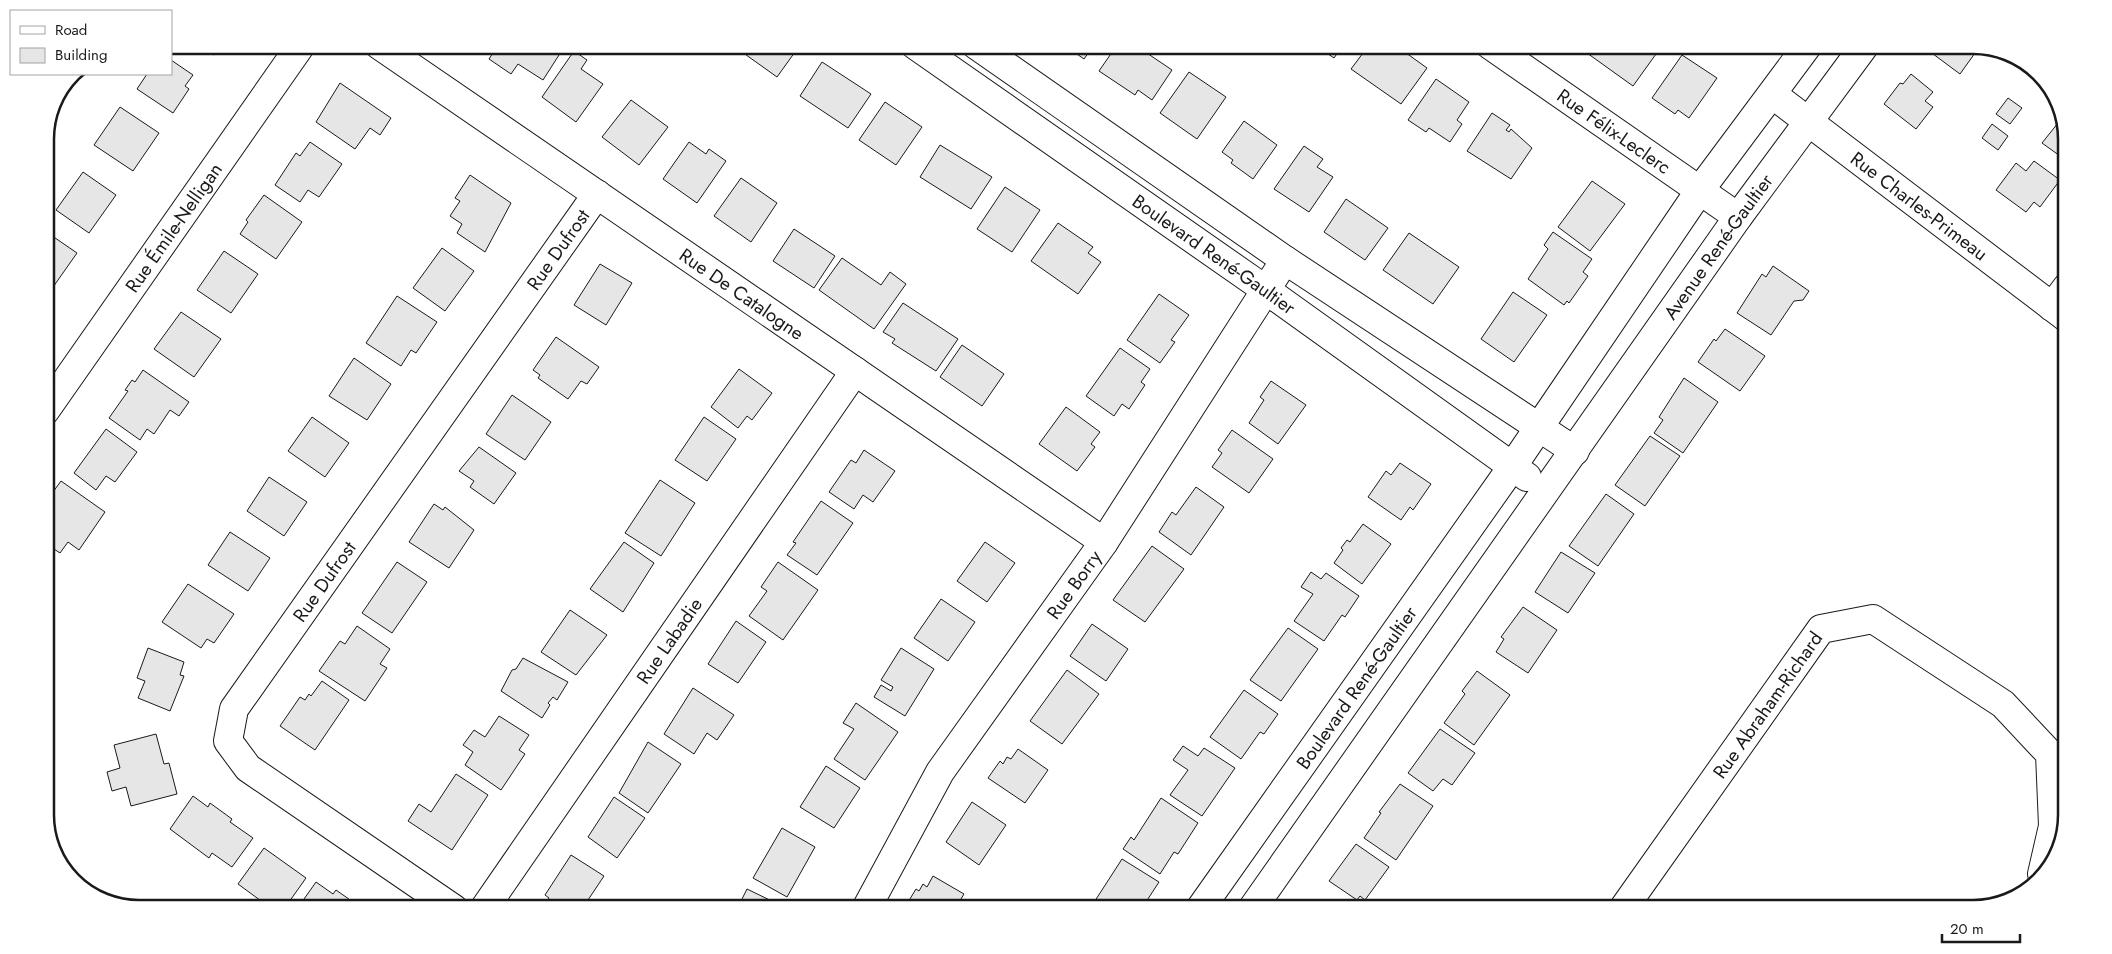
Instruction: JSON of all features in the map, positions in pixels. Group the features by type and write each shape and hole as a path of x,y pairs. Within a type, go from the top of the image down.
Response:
{"street":[{"name":"Rue Émile-Nelligan","path":"54,399 295,54"},
{"name":"Rue De Catalogne","path":"392,54 1104,542"},
{"name":"Boulevard René-Gaultier","path":"928,54 1266,290 1545,490"},
{"name":"Boulevard René-Gaultier","path":"989,54 1285,260 1574,451"},
{"name":"Rue Félix-Leclerc","path":"1503,54 1738,217"},
{"path":"1538,427 1700,190 1801,54"},
{"name":"Avenue René-Gaultier","path":"1574,451 1738,217 1859,54"},
{"name":"Rue Charles-Primeau","path":"1772,94 2058,301"},
{"name":"Rue Dufrost","path":"441,900 248,768 228,741 234,709 597,194"},
{"name":"Rue Borry","path":"871,900 940,772 1104,542 1285,260"},
{"name":"Rue Labadie","path":"490,900 855,371"},
{"name":"Boulevard René-Gaultier","path":"1206,900 1512,467 1538,427"},
{"path":"1262,900 1545,490 1574,451"},
{"name":"Rue Abraham-Richard","path":"1628,900 1821,629 1873,619 2003,704 2050,754 2053,826 2045,861"},
{"path":"1220,879 1248,900"}],"building":[{"path":"492,54 559,55 543,80 518,64 511,74 489,59"},
{"path":"572,54 578,54 587,60 581,69 603,84 576,122 542,97"},
{"path":"745,54 794,54 777,77"},
{"path":"1077,54 1088,54 1084,59"},
{"path":"1111,54 1148,54 1172,70 1152,100 1138,90 1135,95 1099,71"},
{"path":"1328,54 1337,54 1334,58"},
{"path":"1362,54 1408,54 1427,68 1401,104 1351,69"},
{"path":"1588,54 1656,54 1633,86"},
{"path":"1933,54 1974,54 1960,74"},
{"path":"1682,55 1717,78 1689,118 1678,110 1675,114 1652,98"},
{"path":"172,61 193,75 185,86 189,89 173,113 137,89 146,75 172,75"},
{"path":"822,62 871,94 848,128 800,96"},
{"path":"1189,72 1226,97 1197,139 1160,113"},
{"path":"1911,74 1933,92 1925,101 1933,107 1916,129 1884,104 1900,83 1903,84"},
{"path":"1436,79 1469,102 1457,120 1462,124 1450,142 1429,128 1426,132 1408,120"},
{"path":"340,83 391,118 380,135 370,128 355,149 316,122"},
{"path":"2008,98 2022,108 2010,124 1996,114"},
{"path":"631,100 668,127 639,165 602,137"},
{"path":"885,102 922,127 896,165 859,140"},
{"path":"120,107 159,133 133,171 94,145"},
{"path":"1492,113 1510,125 1506,130 1509,132 1511,129 1532,148 1511,179 1467,151"},
{"path":"1244,121 1277,145 1253,179 1231,163 1233,160 1222,152"},
{"path":"1992,124 2008,136 1998,150 1982,138"},
{"path":"2057,125 2058,155 2042,143"},
{"path":"310,142 342,164 319,197 308,190 300,202 275,185 296,153 300,156"},
{"path":"689,142 706,154 709,149 726,161 697,203 663,179"},
{"path":"940,145 992,177 971,209 920,177"},
{"path":"1304,146 1323,159 1317,167 1333,177 1309,212 1274,189"},
{"path":"2034,161 2058,179 2058,183 2040,207 2034,202 2026,212 1996,190 2016,163 2026,171"},
{"path":"83,172 116,195 89,233 56,210"},
{"path":"470,175 511,203 485,252 457,233 462,224 450,216 460,201 455,198"},
{"path":"741,178 777,203 751,242 714,216"},
{"path":"1592,181 1625,204 1590,251 1558,227"},
{"path":"1005,187 1040,210 1012,252 977,229"},
{"path":"264,195 302,222 276,259 240,234 248,222 246,220"},
{"path":"1346,199 1388,228 1365,260 1324,232"},
{"path":"1058,223 1093,247 1088,253 1101,262 1078,294 1031,261"},
{"path":"794,229 835,256 814,288 773,261"},
{"path":"1553,232 1592,259 1583,272 1588,276 1569,303 1567,301 1564,305 1528,279 1548,249 1544,245"},
{"path":"1409,233 1459,267 1433,304 1383,270"},
{"path":"54,237 77,253 54,286"},
{"path":"442,248 474,271 445,311 413,288"},
{"path":"224,251 258,274 231,313 197,290"},
{"path":"842,258 881,285 890,272 906,284 874,329 819,290"},
{"path":"600,264 632,283 606,325 574,305"},
{"path":"1773,266 1809,291 1803,300 1794,301 1771,335 1737,313 1762,274 1766,277"},
{"path":"1513,292 1547,315 1514,362 1481,339"},
{"path":"1159,294 1189,315 1171,340 1175,342 1160,363 1127,340"},
{"path":"397,296 437,322 416,353 411,350 401,366 366,343"},
{"path":"903,303 958,339 936,371 892,343 895,339 883,332"},
{"path":"181,312 221,339 194,377 154,349"},
{"path":"1725,329 1765,356 1740,391 1698,362 1714,339 1716,341"},
{"path":"556,337 599,367 587,384 581,381 568,399 538,378 540,375 533,370"},
{"path":"962,345 1004,374 982,406 940,377"},
{"path":"1120,348 1150,369 1141,382 1145,385 1129,409 1122,404 1114,416 1086,396"},
{"path":"354,358 391,384 367,420 329,396"},
{"path":"739,369 772,393 752,420 747,416 738,428 711,407"},
{"path":"143,370 189,402 179,416 170,410 154,434 147,429 140,440 109,418 128,391 125,390 132,380 135,382"},
{"path":"1684,378 1718,402 1683,453 1654,433 1663,420 1659,417"},
{"path":"1271,381 1306,405 1278,444 1249,423 1264,400 1260,397"},
{"path":"512,395 551,422 525,460 486,434"},
{"path":"1066,407 1100,432 1091,444 1095,447 1077,471 1039,444"},
{"path":"312,417 349,443 325,477 288,451"},
{"path":"704,417 736,439 707,481 675,460"},
{"path":"106,429 137,452 115,482 106,476 96,490 74,473"},
{"path":"1232,430 1273,459 1249,493 1212,467 1222,453 1218,450"},
{"path":"1650,436 1680,456 1645,506 1615,485"},
{"path":"479,447 516,473 494,504 470,487 474,481 459,471"},
{"path":"864,450 895,471 873,502 863,495 854,509 829,492 851,460 856,463"},
{"path":"1400,463 1431,484 1413,510 1410,507 1401,520 1368,497 1386,471 1391,475"},
{"path":"269,477 307,502 284,536 247,511"},
{"path":"660,480 695,503 661,556 625,533"},
{"path":"61,481 105,512 79,550 68,542 60,553 54,549 54,491"},
{"path":"1196,487 1224,507 1191,555 1159,532 1172,512 1176,515"},
{"path":"1606,494 1634,514 1598,566 1569,546"},
{"path":"821,501 853,523 817,575 787,555 796,543 793,542"},
{"path":"434,504 443,510 445,507 474,530 449,568 409,542"},
{"path":"1363,524 1391,544 1362,584 1334,563 1343,550 1341,548 1347,540 1350,542"},
{"path":"230,532 270,558 248,591 208,565"},
{"path":"624,542 654,563 623,612 590,589"},
{"path":"985,542 1015,563 987,602 957,581"},
{"path":"1152,546 1184,569 1145,622 1113,600"},
{"path":"1561,552 1595,573 1568,613 1535,592"},
{"path":"397,562 427,582 392,633 362,613"},
{"path":"778,562 818,590 783,640 749,616 767,591 761,587"},
{"path":"1311,572 1321,579 1326,573 1359,596 1345,617 1342,615 1324,641 1294,621 1313,594 1301,587"},
{"path":"188,584 234,614 214,643 207,639 201,648 162,622"},
{"path":"941,599 975,622 948,661 914,638"},
{"path":"1523,607 1557,630 1528,673 1496,652 1504,639 1501,637"},
{"path":"570,610 607,635 576,675 541,652"},
{"path":"736,621 766,642 738,683 708,664"},
{"path":"1092,624 1128,649 1106,681 1070,656"},
{"path":"357,626 390,649 380,664 387,668 365,701 319,671 340,641 345,644"},
{"path":"1288,628 1318,649 1281,701 1250,680"},
{"path":"148,648 184,662 180,675 184,676 170,711 138,698 145,681 137,678"},
{"path":"901,648 934,669 905,716 874,697 881,685 891,691 893,687 881,680"},
{"path":"523,658 568,682 557,700 553,697 548,703 550,705 542,718 501,691 512,670 516,669"},
{"path":"1067,670 1099,694 1062,744 1030,721"},
{"path":"1477,671 1510,695 1474,745 1444,723 1465,694 1462,691"},
{"path":"322,681 349,700 315,750 280,726 300,697 305,700 309,694 311,696"},
{"path":"693,688 734,715 717,740 707,733 694,754 664,734"},
{"path":"1244,690 1278,714 1264,734 1260,732 1241,759 1210,737"},
{"path":"856,703 898,732 865,780 834,759 854,729 843,723"},
{"path":"499,716 529,735 519,750 525,754 501,790 465,765 473,752 463,745 474,730 485,737"},
{"path":"1440,729 1475,753 1452,785 1443,779 1433,791 1408,773"},
{"path":"156,734 164,764 169,763 177,794 131,806 126,787 112,791 107,772 120,768 114,745"},
{"path":"648,742 681,764 648,813 619,793"},
{"path":"1183,746 1198,756 1204,748 1235,768 1202,816 1170,795 1188,770 1173,760"},
{"path":"1018,749 1048,770 1025,803 988,778 1000,761 1003,764 1007,757 1011,759"},
{"path":"826,766 860,788 834,828 800,807"},
{"path":"456,774 488,795 452,850 408,821 419,804 431,812"},
{"path":"1400,784 1433,806 1396,860 1364,838 1381,813 1379,812"},
{"path":"193,796 208,807 210,803 232,819 230,822 253,838 232,867 212,853 209,858 170,829"},
{"path":"614,797 645,818 617,858 588,837"},
{"path":"1161,798 1198,823 1178,854 1174,852 1160,874 1123,849 1131,837 1134,840"},
{"path":"972,802 1006,825 979,865 946,842"},
{"path":"782,828 815,847 787,897 753,878"},
{"path":"1356,844 1389,867 1365,900 1360,896 1357,900 1329,881"},
{"path":"264,848 306,878 290,900 260,900 238,884"},
{"path":"571,855 604,876 588,900 547,900 549,898 545,895"},
{"path":"1122,859 1159,882 1147,900 1096,900"},
{"path":"933,876 964,894 960,900 909,900 916,889 919,891 923,884 927,887"},
{"path":"316,882 333,894 336,890 350,900 303,900"},
{"path":"747,889 770,900 742,900"}]}
